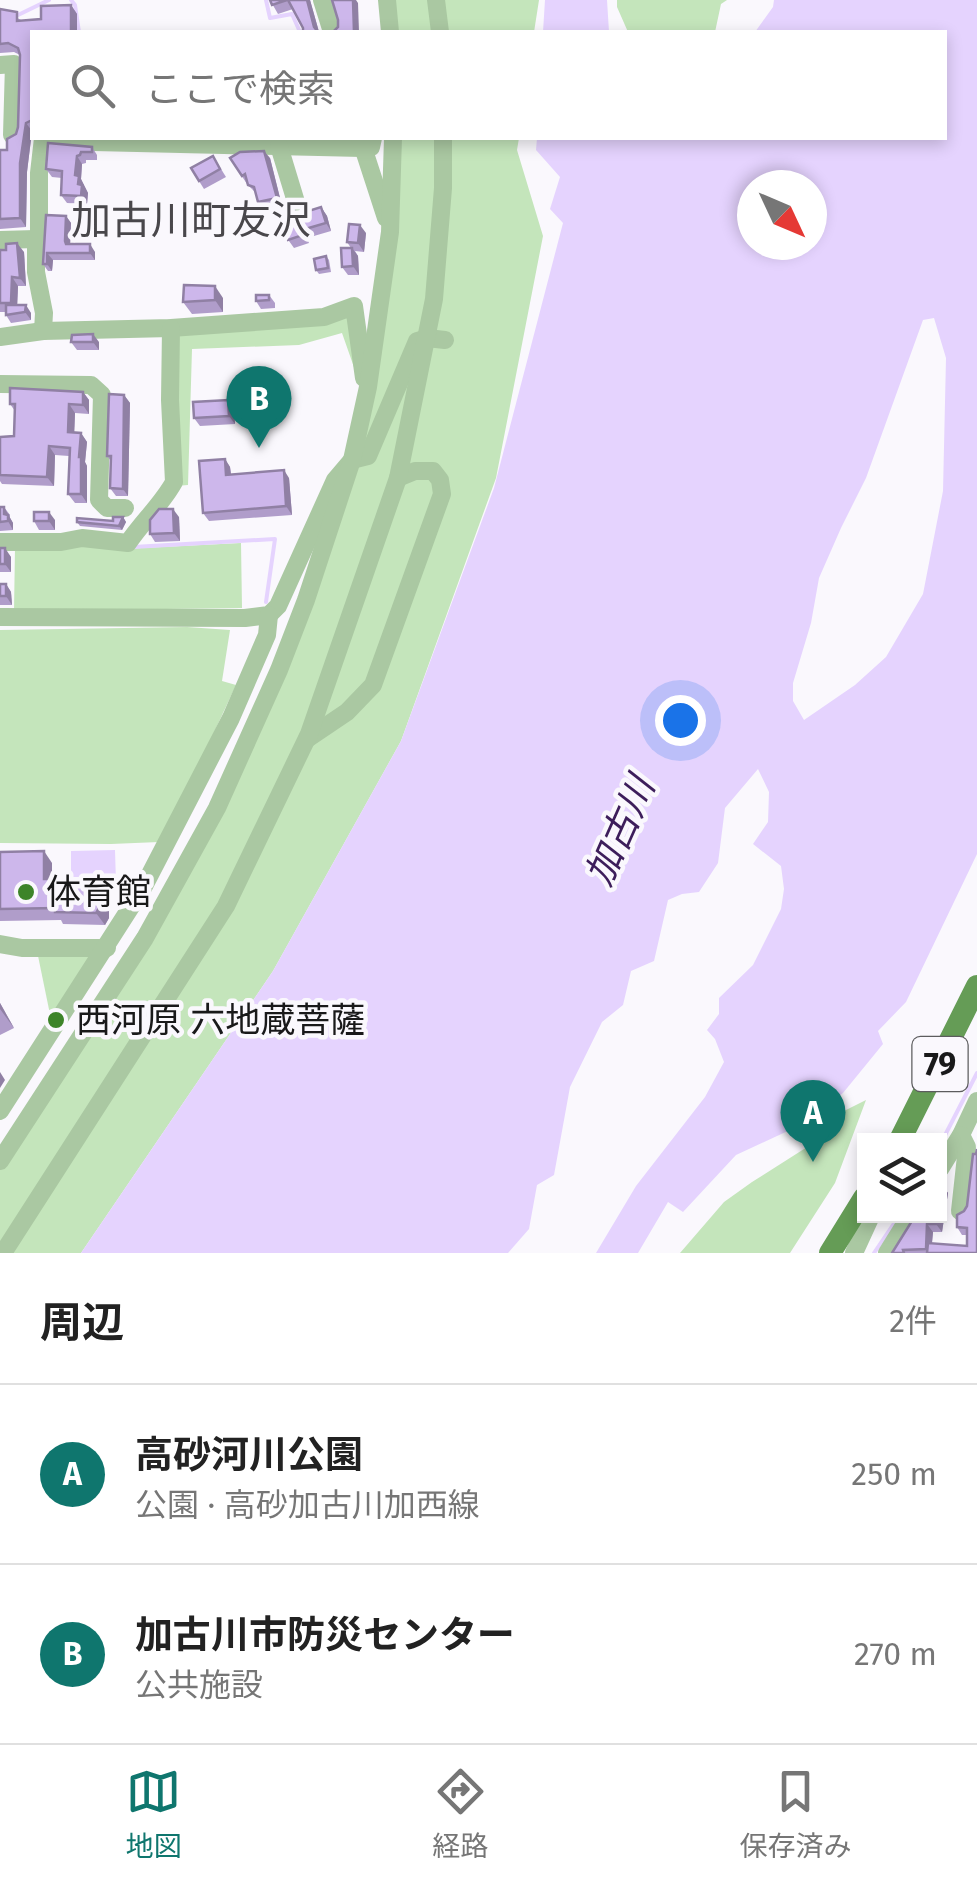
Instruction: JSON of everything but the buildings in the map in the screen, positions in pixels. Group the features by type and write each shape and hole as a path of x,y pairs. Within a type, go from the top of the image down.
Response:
{"main road":[{"name":"79","path":"904,1133 977,986"},
{"path":"830,1253 857,1209"}],"street":[{"path":"322,0 331,30"},
{"path":"387,0 390,30"},
{"path":"436,0 440,30"},
{"path":"0,65 14,64 6,135"},
{"path":"42,331 44,313 36,272 36,239 43,140"},
{"path":"68,140 279,146 365,141 390,232"},
{"path":"0,1161 145,938 217,808 279,670 324,551 352,460 368,387 390,232 393,140"},
{"path":"3,1253 226,906 306,740 398,478 436,339 434,299 443,140"},
{"path":"279,146 296,202"},
{"path":"0,240 36,239"},
{"path":"0,338 42,331 171,328 324,317 354,306 362,374 368,387"},
{"path":"0,542 82,538 128,543 168,493 174,482 171,328"},
{"path":"0,617 269,615 278,606 335,480 352,460 368,456 417,341 436,339"},
{"path":"0,384 91,385 102,395 99,500 106,508 125,508"},
{"path":"306,740 346,712 372,684 442,494 440,480 432,471 414,470 398,478"},
{"path":"0,1111 143,888 231,718 267,635 269,615"},
{"path":"332,670 342,685 353,688 372,684"},
{"path":"0,944 22,948 107,948"},
{"path":"947,1157 977,1101"},
{"path":"960,1210 967,1146 961,1135"},
{"path":"854,1253 868,1223"},
{"path":"887,1253 906,1223"}],"green space":[{"path":"391,0 539,0 534,30 395,30"},
{"path":"617,0 727,0 721,4 715,30 627,30"},
{"path":"400,140 519,140 517,150 543,236 496,478 401,741 273,971 81,1253 0,1253 0,1170 159,923 341,512"},
{"path":"352,313 356,373 342,333 299,345 192,349 188,485 176,486 174,333"},
{"path":"241,543 242,608 14,611 15,548 78,544 122,549"},
{"path":"0,630 230,630 222,681 236,685 159,842 0,843"},
{"path":"100,950 52,1024 37,951"},
{"path":"866,1100 835,1183 790,1253 680,1253 724,1202 815,1142 842,1112"}],"water":[{"path":"545,0 607,0 609,30 543,30"},
{"name":"加古川","path":"774,0 977,0 977,854 906,1002 878,1031 883,1044 843,1093 805,1123 736,1155 683,1212 668,1202 638,1253 596,1253 636,1186 705,1097 724,1062 707,1030 719,1014 719,998 753,965 781,909 781,866 753,844 768,822 769,792 758,769 725,808 718,863 699,892 668,900 654,961 631,971 623,1005 602,1022 570,1087 554,1175 537,1185 529,1229 508,1253 81,1253 273,971 401,741 494,488 563,223 550,209 560,177 536,150 537,140 947,140 947,30 756,30","holes":["934,318 946,358 943,491 923,594 886,657 855,685 804,720 793,701 793,683 811,623 819,578 866,478 923,320"]},
{"path":"115,850 116,883 71,884 71,851"}],"waterway":[{"path":"18,15 49,0"},
{"path":"71,0 79,30"},
{"path":"266,0 270,18 292,14 299,30"},
{"path":"133,547 275,539 266,602"},
{"path":"946,1133 977,1073"},
{"path":"874,1253 894,1223"}],"place":[{"name":"加古川市防災センター","path":"259,448"},
{"name":"体育館","path":"26,892"},
{"name":"西河原 六地蔵菩薩","path":"56,1020"},
{"name":"高砂河川公園","path":"813,1162"}],"district":[{"name":"加古川町友沢","path":"191,220"}]}
